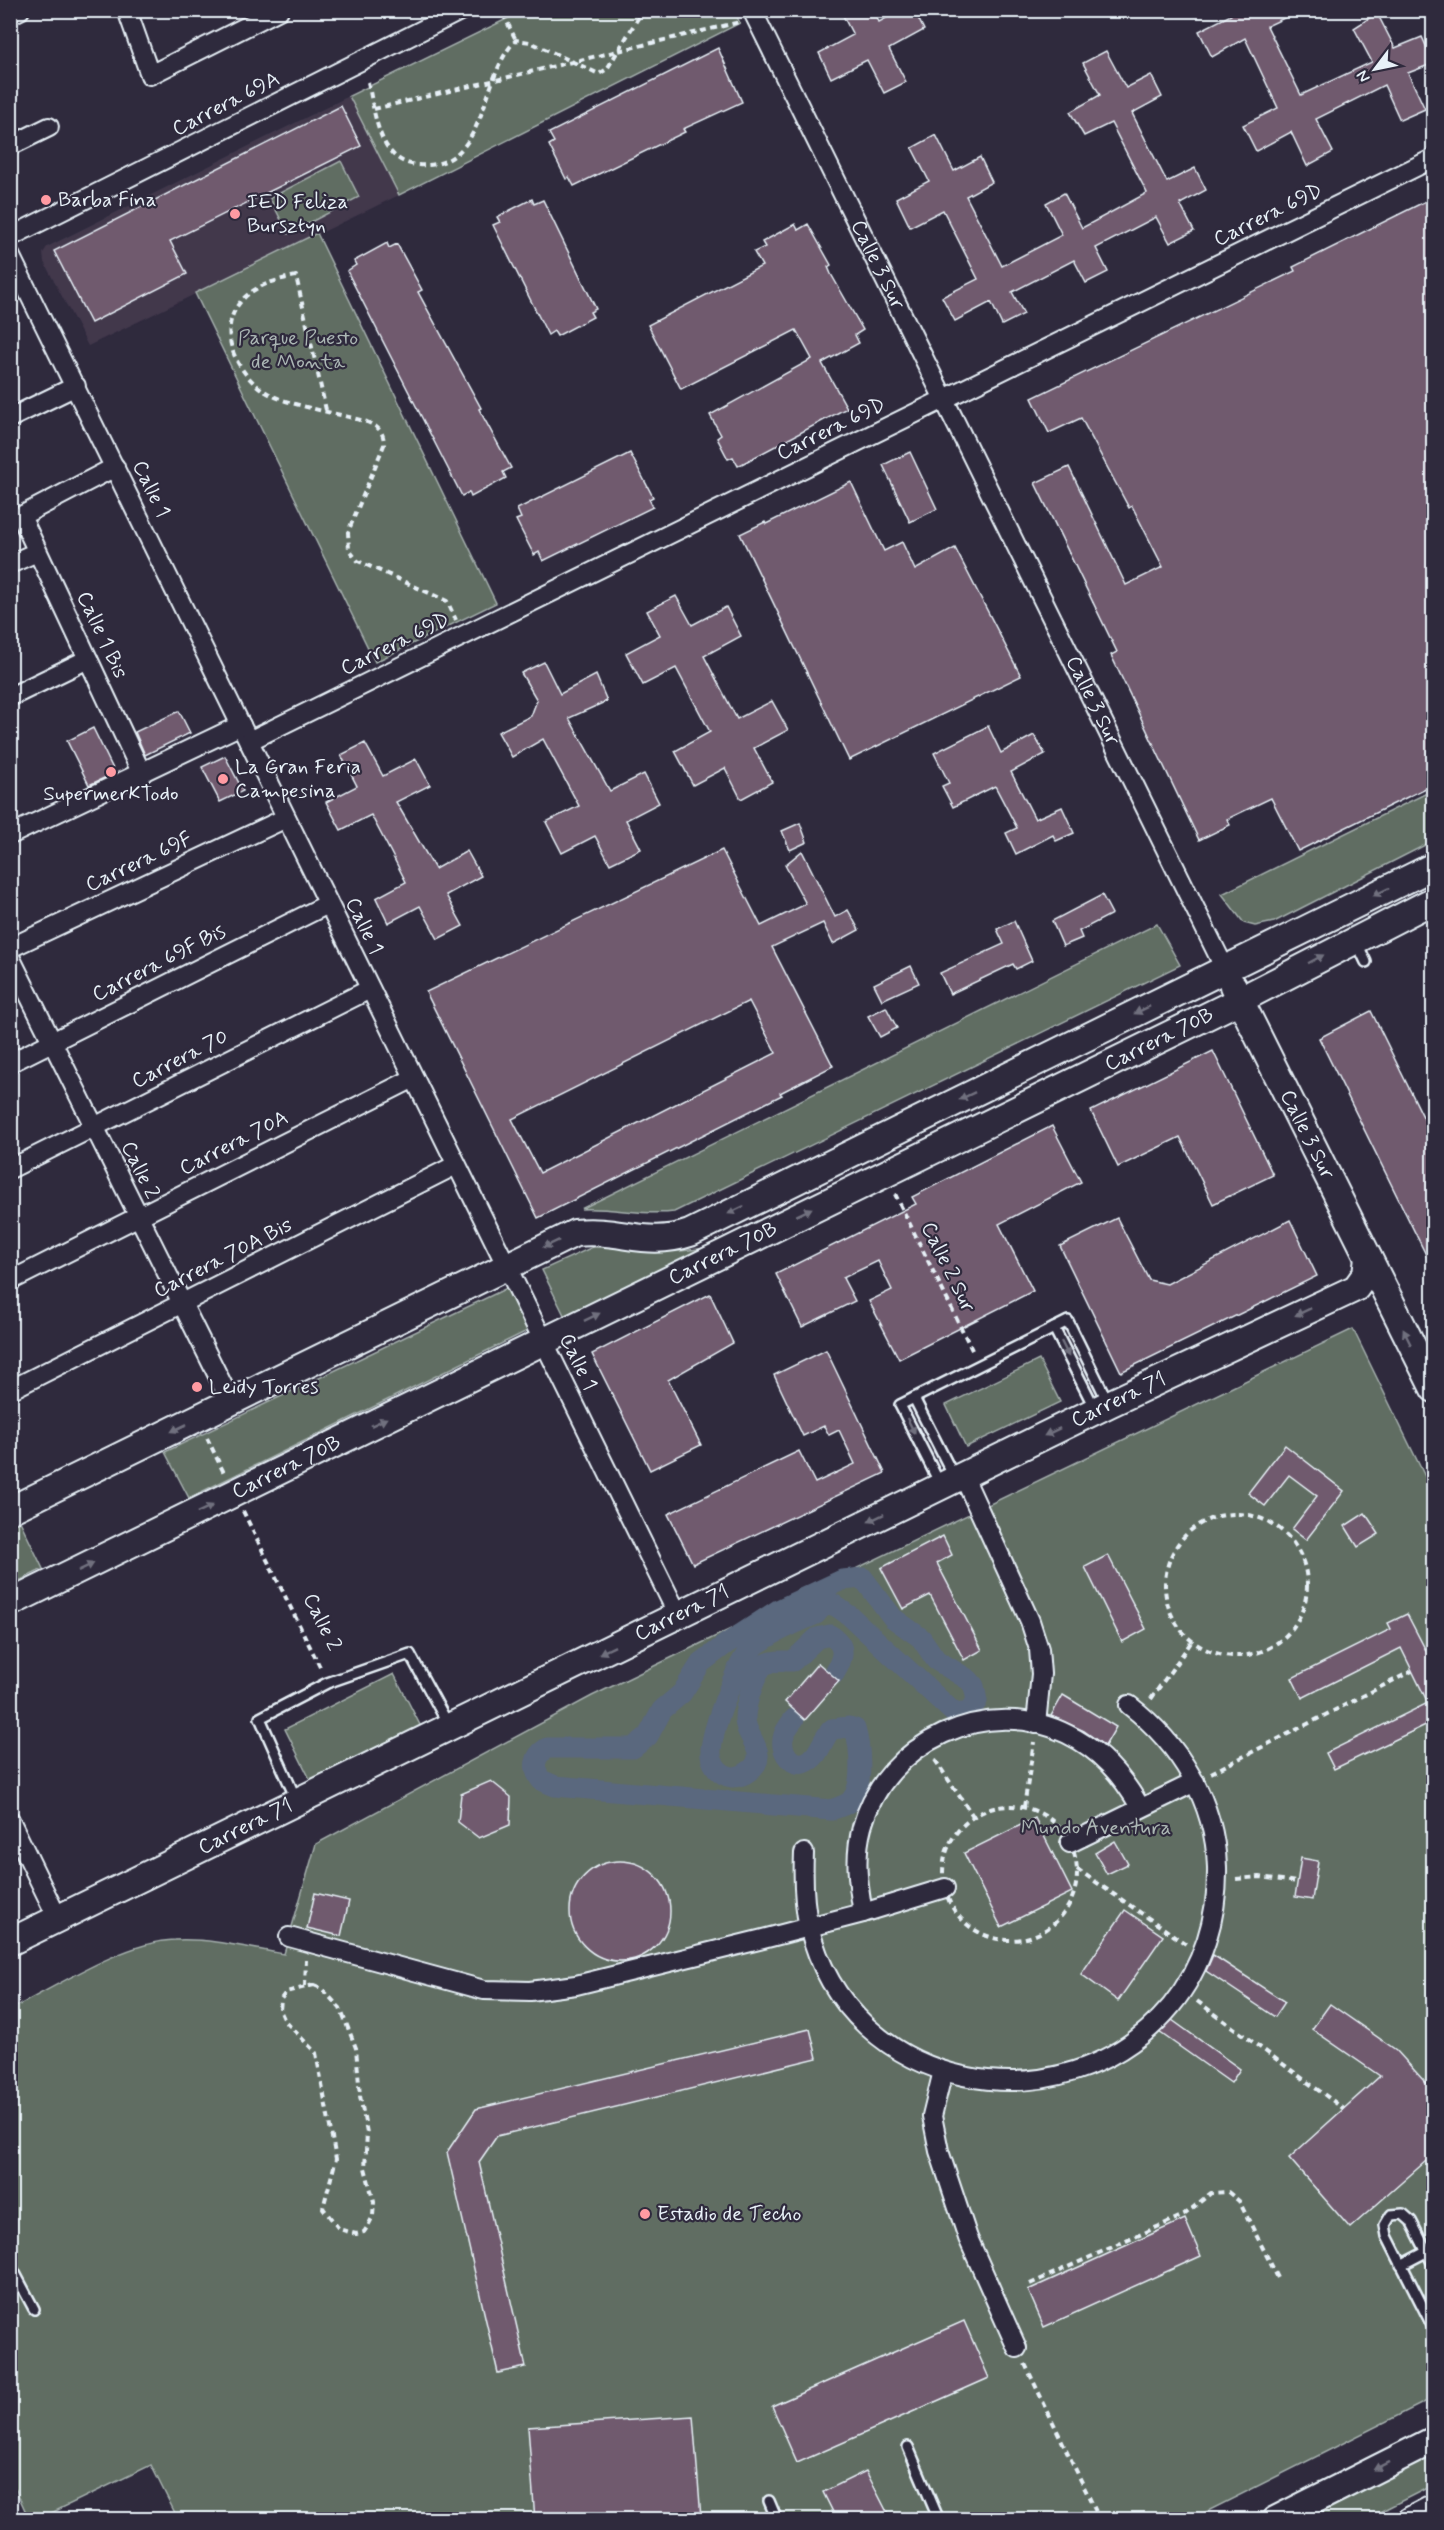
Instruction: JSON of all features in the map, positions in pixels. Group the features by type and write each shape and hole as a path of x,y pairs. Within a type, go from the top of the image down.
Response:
{"street":[{"path":"10,15 20,10"},
{"path":"127,10 150,75 279,10"},
{"name":"Carrera 69A","path":"10,237 462,10"},
{"name":"Calle 3 Sur","path":"747,16 943,399 1434,1389"},
{"path":"10,146 49,127"},
{"name":"Carrera 69D","path":"10,835 142,774 245,733 943,399 1434,158"},
{"name":"Calle 1","path":"13,267 76,386 678,1615"},
{"path":"10,418 76,386"},
{"name":"Calle 1 Bis","path":"115,467 21,516 142,774"},
{"path":"10,564 37,552"},
{"path":"10,697 88,659"},
{"name":"Carrera 69F","path":"10,948 286,818"},
{"name":"Carrera 70B","path":"10,1510 575,1233 597,1231 651,1241 672,1239 690,1233 1434,866"},
{"name":"Carrera 70B","path":"10,1603 1240,1000 1354,939 1434,900"},
{"name":"Carrera 69F Bis","path":"10,1063 328,904"},
{"name":"Calle 2","path":"10,957 231,1402"},
{"name":"Carrera 70","path":"10,1169 370,989"},
{"name":"Carrera 70A","path":"10,1281 414,1078"},
{"name":"Carrera 70A Bis","path":"10,1390 456,1165"},
{"path":"1368,1257 1366,1274 1356,1287 1372,1290 1390,1302"},
{"name":"Carrera 71","path":"10,1942 1102,1407 1356,1287"},
{"path":"953,1480 1030,1621 1039,1649 1041,1674 1036,1724"},
{"path":"804,1853 804,1893 809,1928 831,1978 860,2018 898,2049 943,2071 1001,2082 1030,2082 1087,2068 1138,2039 1179,1996 1202,1955 1215,1906 1217,1881 1210,1822 1195,1782 1172,1747 1135,1710"},
{"path":"863,1913 857,1879 857,1853 862,1827 872,1802 886,1780 903,1760 924,1744 948,1731 973,1723 999,1720 1036,1724 1066,1733 1101,1756 1129,1787 1140,1807"},
{"path":"1070,1843 1195,1782"},
{"path":"10,1820 58,1919"},
{"path":"298,1939 484,1990 530,1991 576,1985 809,1928 945,1888"},
{"path":"943,2071 932,2116 939,2151 968,2238 1017,2348"},
{"path":"1291,2516 1434,2440"},
{"path":"1411,2520 1434,2508"}],"lane":[{"path":"1354,939 1366,962"},
{"path":"953,1480 900,1405 1054,1328 1068,1322 1102,1407"},
{"path":"1054,1328 1102,1407"},
{"path":"914,1398 953,1480"},
{"path":"297,1802 260,1718 327,1683 410,1654 449,1727"},
{"path":"1434,2266 1407,2217 1403,2214 1391,2215 1384,2225 1385,2230 1401,2265 1430,2312 1434,2329"},
{"path":"1401,2265 1426,2252"},
{"path":"10,2264 34,2309"},
{"path":"908,2447 939,2520"},
{"path":"769,2501 777,2520"}],"path":[{"path":"368,81 385,146 398,158 414,165 431,166 449,161 468,142 507,54 516,40 523,39 599,74 607,69 643,10"},
{"path":"503,14 516,40"},
{"path":"374,109 618,51 747,16"},
{"path":"326,410 296,276 270,282 241,301 231,320 229,340 236,358 257,385 273,396 375,425 384,436 384,445 348,532 349,550 358,561 447,601 459,626"},
{"name":"Calle 2 Sur","path":"894,1192 980,1365"},
{"name":"Calle 2","path":"197,1419 327,1683"},
{"path":"1230,1514 1257,1517 1280,1529 1297,1549 1307,1580 1302,1612 1288,1634 1267,1650 1242,1656 1216,1653 1192,1641 1175,1622 1168,1603 1165,1584 1170,1558 1184,1536 1205,1521 1230,1514"},
{"path":"1135,1710 1192,1641"},
{"path":"1195,1782 1412,1671"},
{"path":"1024,1807 1036,1724"},
{"path":"924,1744 973,1816"},
{"path":"998,1807 1024,1807 1051,1820 1070,1843 1077,1869 1075,1890 1060,1917 1044,1931 1025,1938 1004,1940 975,1929 953,1907 945,1888 943,1874 948,1848 954,1836 973,1816 998,1807"},
{"path":"1077,1869 1202,1955"},
{"path":"1217,1881 1260,1877 1295,1881"},
{"path":"298,1939 305,1986"},
{"path":"314,1985 321,1988 337,2004 356,2048 360,2096 367,2133 365,2168 374,2202 373,2216 368,2226 364,2232 356,2234 339,2229 322,2208 336,2159 316,2054 285,2021 279,2010 280,1999 286,1992 305,1986 314,1985"},
{"path":"1179,1996 1189,1996 1344,2109"},
{"path":"1030,2284 1184,2215 1211,2193 1221,2190 1235,2195 1239,2201 1278,2278"},
{"path":"1017,2348 1100,2520"}],"shaded area":[{"name":"IED Feliza Bursztyn","path":"349,96 399,195 88,346 44,262 43,253 47,247"}],"green space":[{"path":"523,11 734,11 740,23 399,195 349,96"},
{"path":"341,161 359,197 288,234 270,198"},
{"name":"Parque Puesto de Monta","path":"317,233 496,603 375,662 195,293"},
{"path":"1433,790 1433,841 1274,922 1255,926 1244,923 1222,894"},
{"path":"1157,924 1180,965 674,1212 581,1209"},
{"path":"606,1241 680,1251 708,1248 565,1317 542,1270"},
{"path":"507,1288 531,1329 189,1498 165,1452"},
{"name":"Mundo Aventura","path":"1353,1329 1433,1493 1433,2398 1192,2519 178,2519 151,2465 39,2519 29,2519 10,2477 10,2010 91,1967 135,1948 156,1942 202,1940 284,1954 316,1844 592,1696"},
{"path":"1039,1360 1060,1402 966,1447 946,1405"},
{"path":"19,1519 43,1569 11,1585 11,1523"},
{"path":"394,1674 421,1727 311,1781 285,1729"},
{"path":"1433,2451 1433,2485 1366,2519 1317,2519 1322,2510"}],"building":[{"path":"840,10 873,10 879,22 901,10 914,10 924,30 889,49 906,82 884,93 867,60 831,78 819,53 853,35"},
{"path":"1229,10 1301,10 1267,26 1301,95 1372,62 1354,28 1377,13 1395,48 1422,37 1434,63 1408,73 1425,109 1400,120 1384,85 1316,119 1333,152 1307,166 1291,132 1256,151 1243,125 1278,108 1245,38 1212,57 1199,31 1231,15"},
{"path":"718,48 742,102 683,129 685,132 574,186 569,177 566,179 549,145 554,142 549,133"},
{"path":"1106,51 1126,88 1151,75 1162,97 1132,113 1167,182 1195,168 1206,190 1180,204 1194,231 1170,243 1156,217 1096,248 1108,272 1086,283 1074,260 1012,292 1024,314 1002,325 991,302 955,321 942,297 978,279 943,210 910,227 896,198 929,181 912,148 936,135 954,171 980,157 992,182 966,196 1002,266 1062,235 1046,203 1064,193 1082,228 1147,193 1111,123 1084,136 1070,112 1100,95 1083,63"},
{"path":"341,106 361,146 170,241 187,274 91,323 54,251"},
{"path":"1434,197 1434,784 1298,851 1271,798 1227,819 1230,825 1199,840 1111,655 1117,652 1035,483 1069,467 1126,585 1163,567 1132,506 1129,508 1081,418 1049,433 1032,398 1295,271 1293,267"},
{"path":"532,199 534,204 543,200 596,309 590,312 593,317 557,336 554,331 548,335 493,225 500,222 497,217"},
{"path":"795,224 798,230 808,224 831,265 828,267 831,274 863,330 855,335 859,343 822,363 847,408 738,466 733,457 728,459 717,438 721,435 710,415 812,359 796,330 681,389 648,325 762,266 754,252 765,247 762,242"},
{"path":"387,243 389,248 397,244 422,290 418,292 511,468 503,472 506,478 471,497 469,492 462,496 347,271 356,265 354,261"},
{"path":"910,452 937,509 910,522 883,465"},
{"path":"630,453 653,497 649,499 653,507 543,561 539,552 534,555 516,520 521,518 517,509"},
{"path":"851,482 884,551 902,542 915,570 955,548 1021,676 849,760 740,534 765,522 766,524"},
{"path":"676,596 692,625 726,607 741,636 704,656 737,719 772,701 788,730 754,748 772,782 741,799 725,768 693,785 675,751 710,732 676,668 643,685 626,653 660,635 647,611"},
{"path":"544,662 560,694 596,675 607,701 569,718 610,791 644,774 659,803 626,820 641,849 610,864 595,836 562,853 546,822 579,806 543,739 512,757 498,732 531,716 537,700 521,673"},
{"path":"179,711 190,733 145,755 135,732"},
{"path":"988,726 1001,753 1034,735 1045,754 1011,772 1035,819 1062,807 1074,833 1056,841 1053,835 1016,854 1006,833 1017,828 995,786 953,807 942,786 949,783 934,753"},
{"path":"93,728 115,773 89,785 67,741"},
{"path":"365,743 383,776 416,759 430,785 396,802 435,869 467,851 481,876 446,895 463,926 438,939 420,906 388,923 376,898 406,882 371,815 341,830 326,802 357,786 341,755"},
{"name":"La Gran Feria Campesina","path":"225,756 243,791 220,802 202,767"},
{"path":"800,823 807,842 790,850 782,831"},
{"path":"722,850 761,926 806,904 785,865 802,851 835,917 848,910 859,930 833,944 823,923 772,947 833,1066 780,1093 782,1095 538,1218 426,992","holes":["749,1001 776,1053 540,1173 512,1119"]},
{"path":"1102,895 1112,914 1079,931 1082,938 1063,946 1052,921"},
{"path":"1014,921 1032,961 1016,969 1013,964 950,994 940,973 1004,944 997,929"},
{"path":"911,966 919,983 882,1000 874,984"},
{"path":"886,1007 897,1028 880,1037 868,1016"},
{"path":"1371,1011 1434,1139 1434,1271 1319,1038"},
{"path":"1213,1051 1273,1175 1213,1204 1180,1137 1118,1167 1091,1111"},
{"path":"1052,1126 1081,1182 999,1224 1033,1291 899,1359 869,1301 892,1290 878,1261 843,1278 855,1301 802,1327 776,1274 916,1204 912,1197"},
{"path":"1117,1218 1149,1280 1167,1284 1290,1220 1317,1276 1121,1372 1060,1246"},
{"path":"710,1294 733,1343 668,1380 701,1445 650,1470 592,1354"},
{"path":"826,1350 885,1473 693,1564 668,1514 799,1451 815,1483 855,1464 839,1430 829,1435 824,1426 803,1436 774,1375"},
{"path":"1285,1445 1344,1491 1306,1540 1292,1529 1317,1496 1289,1475 1265,1506 1248,1493"},
{"path":"1365,1513 1379,1534 1358,1547 1345,1526"},
{"path":"943,1536 952,1555 937,1563 982,1650 964,1660 930,1595 903,1609 881,1568"},
{"path":"1108,1555 1146,1629 1122,1642 1085,1567"},
{"path":"1407,1614 1434,1666 1434,1721 1334,1769 1326,1753 1428,1703 1401,1648 1302,1698 1292,1678 1391,1629 1388,1623"},
{"path":"818,1663 839,1681 805,1720 785,1702"},
{"path":"1063,1695 1116,1727 1105,1746 1084,1731 1051,1716"},
{"path":"491,1781 511,1797 510,1825 479,1838 458,1822 461,1794"},
{"path":"1035,1818 1072,1892 1001,1927 964,1853"},
{"path":"1115,1841 1128,1864 1107,1874 1095,1853"},
{"path":"1301,1858 1318,1861 1312,1900 1295,1897"},
{"path":"620,1861 639,1864 656,1875 667,1892 670,1911 667,1930 656,1947 639,1958 620,1961 601,1958 584,1947 573,1930 570,1911 573,1892 584,1875 601,1864"},
{"path":"315,1893 349,1901 341,1936 307,1928"},
{"path":"1125,1910 1163,1936 1118,2001 1081,1974"},
{"path":"1213,1955 1285,2002 1275,2017 1206,1971"},
{"path":"1330,2004 1396,2050 1434,2092 1434,2154 1350,2228 1289,2158 1380,2076 1312,2029"},
{"path":"1172,2020 1240,2069 1231,2083 1159,2032"},
{"path":"810,2029 817,2058 497,2136 479,2162 526,2367 498,2373 447,2152 476,2109"},
{"path":"1185,2219 1201,2256 1044,2327 1028,2290"},
{"path":"964,2321 989,2378 797,2463 772,2406"},
{"path":"693,2416 701,2518 535,2520 528,2427"},
{"path":"866,2471 891,2520 837,2520 823,2492"}],"waterway":[{"path":"794,1719 784,1735 783,1747 788,1758 798,1763 810,1760 832,1729 849,1727 855,1729 860,1775 856,1793 848,1803 831,1810 555,1786 541,1780 536,1771 537,1758 547,1748 633,1748 648,1736 662,1710 682,1693 701,1663 778,1610 842,1580 863,1578 893,1618 921,1638 936,1660 969,1680 974,1686 977,1701 968,1713 954,1713 850,1616 833,1604 822,1607 816,1614 766,1638 745,1656 732,1683 714,1732 711,1755 713,1763 724,1775 732,1777 743,1775 755,1765 758,1752 748,1732 745,1712 758,1673 766,1664 776,1661 793,1661 817,1638 830,1635 839,1643 842,1652 840,1663 834,1674"}],"place":[{"name":"Barba Fina","path":"46,200"},
{"name":"IED Feliza Bursztyn","path":"235,214"},
{"name":"SupermerKTodo","path":"111,772"},
{"name":"La Gran Feria Campesina","path":"223,779"},
{"name":"Leidy Torres","path":"197,1387"},
{"name":"Estadio de Techo","path":"645,2214"}]}
